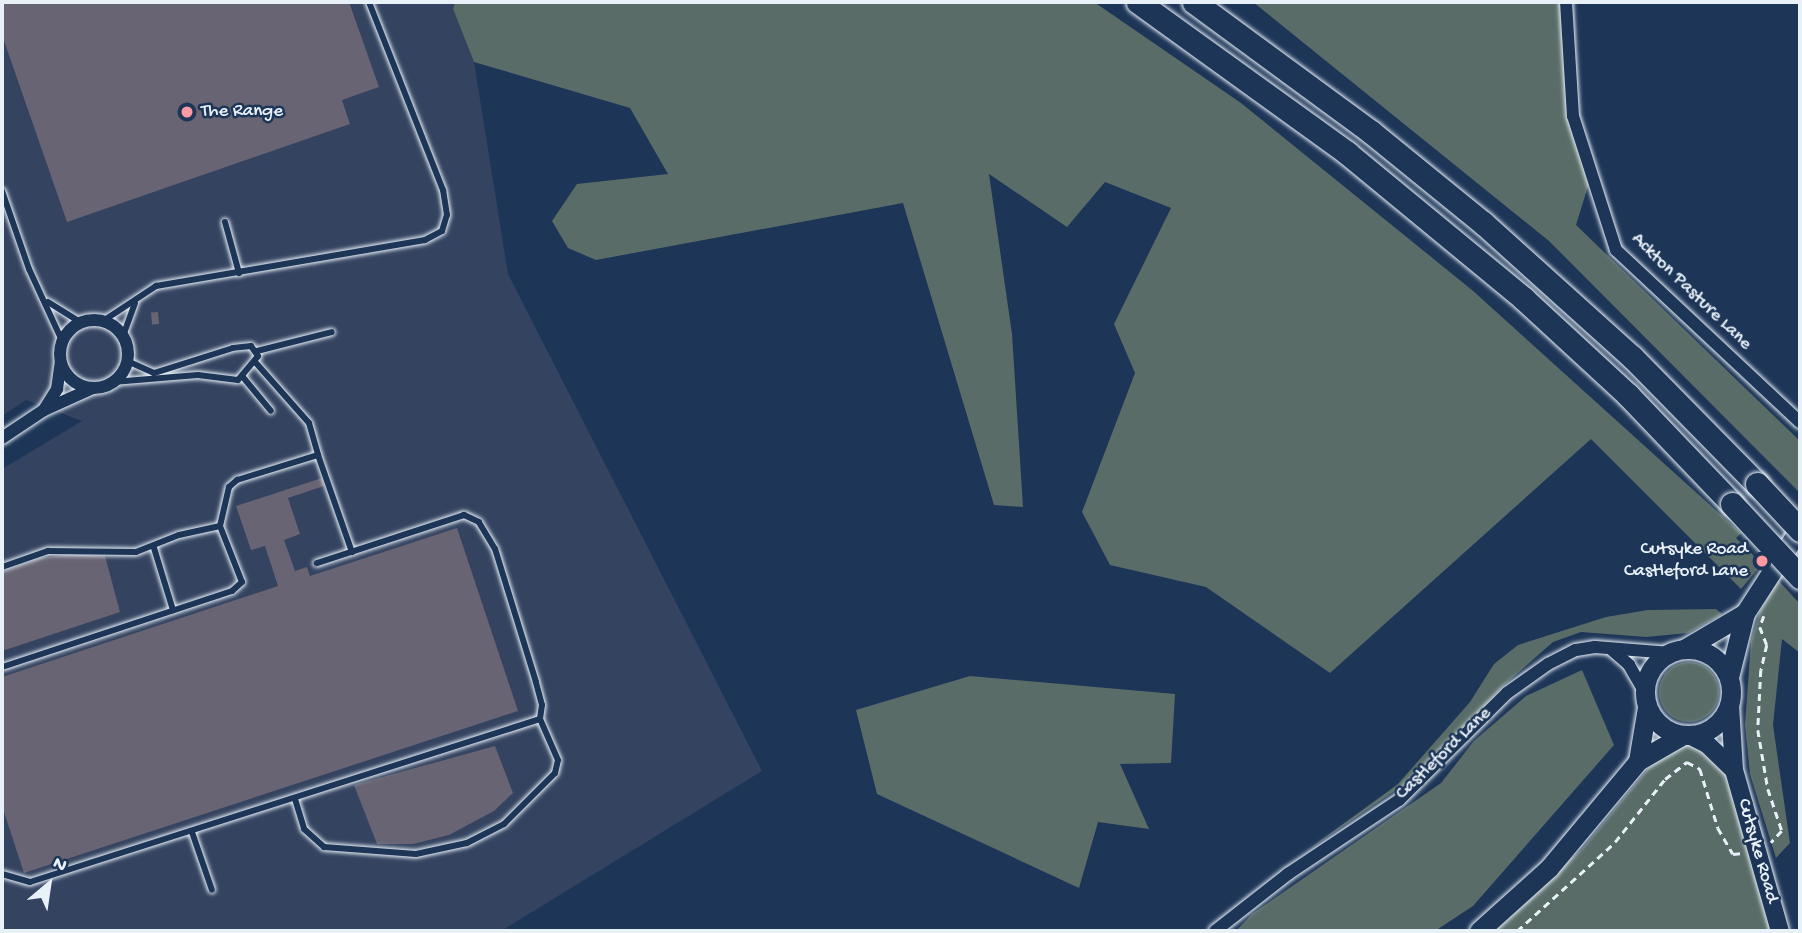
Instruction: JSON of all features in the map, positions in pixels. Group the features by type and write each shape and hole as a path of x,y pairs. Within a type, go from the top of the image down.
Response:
{"highway":[{"path":"1138,2 1347,153 1481,263 1628,395 1800,577"},
{"path":"1194,2 1371,132 1483,223 1632,357 1800,529"}],"main road":[{"path":"1479,931 1549,868 1638,761 1686,735 1716,725 1730,705 1729,677 1745,613 1800,529"},
{"path":"1638,761 1651,670 1678,651 1745,613"},
{"path":"1678,651 1711,655 1729,677"},
{"path":"1646,700 1661,726 1707,744 1734,770"},
{"name":"Cutsyke Road","path":"1730,705 1734,770 1780,931"}],"street":[{"name":"Ackton Pasture Lane","path":"1566,2 1573,116 1616,250 1800,422"},
{"path":"2,438 44,410 113,382 127,361 123,336 103,321 81,323 63,343 57,389 44,410"},
{"path":"61,361 73,380 94,388"},
{"name":"Castleford Lane","path":"1215,931 1288,874 1399,800 1507,693 1548,664 1576,650 1678,651"},
{"path":"1612,650 1629,665 1646,700"}],"lane":[{"path":"103,321 156,286 425,240 442,232 447,215 443,190 369,2"},
{"path":"2,191 29,269 47,300 63,343"},
{"path":"225,222 239,273"},
{"path":"47,300 81,323"},
{"path":"123,336 136,301"},
{"path":"257,351 332,332"},
{"path":"127,361 154,373 180,369 216,351 251,346 257,351"},
{"path":"113,382 198,375 230,381 242,376 256,363 257,351"},
{"path":"256,363 309,423 352,552"},
{"path":"242,376 271,411"},
{"path":"2,667 232,591 242,582 220,526 229,487 237,480 318,455"},
{"path":"295,799 304,829 324,847 416,854 467,843 504,824 555,773 558,760 540,719 542,705 536,682 495,549 479,522 464,515 317,563"},
{"path":"2,567 48,551 154,548 179,535 220,526"},
{"path":"154,548 173,610"},
{"path":"2,874 30,882 540,719"},
{"path":"192,832 212,890"}],"path":[{"path":"1517,931 1615,842 1665,779 1687,762 1700,769 1718,828 1733,854 1756,853 1782,831 1768,789 1758,730 1760,670 1768,645 1759,627 1768,606"}],"shaded area":[{"path":"2,2 455,2 453,9 474,62 508,274 762,771 501,931 2,931 2,469 82,421 26,400 2,416"},
{"path":"455,2 1094,2 1241,103 1472,290 1741,533 1736,538 1762,564 1741,589 1591,439 1330,673 1206,587 1110,565 1082,512 1135,373 1114,324 1171,208 1105,182 1067,227 989,174 1012,334 1023,507 994,505 903,203 596,260 568,248 552,221 577,184 668,174 630,108 474,62 453,9"},
{"path":"1253,2 1565,2 1573,104 1589,183 1576,225 1800,441 1800,493 1549,241"},
{"path":"1778,580 1800,604 1800,653 1782,639 1773,725 1790,843 1776,858 1750,774 1745,725 1751,641 1760,611"},
{"path":"1716,609 1722,614 1688,633 1646,637 1581,632 1553,642 1503,686 1422,772 1305,852 1398,784 1470,702 1494,664 1518,645 1606,617 1648,610"},
{"path":"1689,662 1706,667 1714,675 1719,692 1714,709 1706,717 1689,722 1672,717 1664,709 1659,692 1664,675 1672,667"},
{"path":"1582,670 1614,745 1473,906 1435,931 1236,931 1252,914 1441,783 1474,741 1526,696"},
{"path":"970,676 1175,694 1171,763 1120,764 1149,829 1098,822 1079,888 877,794 856,710"},
{"path":"1687,742 1723,764 1774,931 1494,931 1581,850 1660,754"}],"building":[{"name":"The Range","path":"2,2 349,2 379,87 342,100 350,124 67,222 2,35"},
{"path":"158,312 159,324 152,325 151,313"},
{"path":"322,478 324,486 288,498 300,534 284,540 295,571 307,567 310,576 457,528 518,711 24,873 2,806 2,677 278,586 265,546 251,550 236,506"},
{"path":"73,554 105,556 120,612 2,651 2,572 41,558"},
{"path":"495,746 513,793 494,811 449,835 413,844 377,844 354,785"}],"place":[{"name":"The Range","path":"187,112"},
{"name":"Cutsyke Road Castleford Lane","path":"1762,561"}]}
